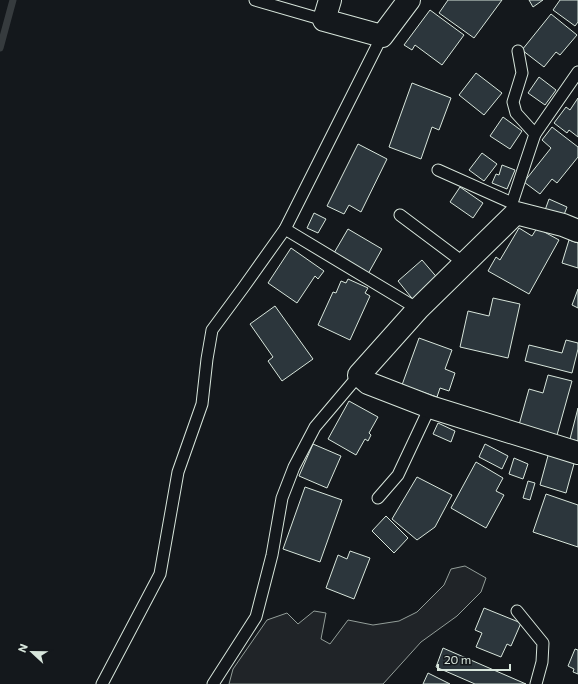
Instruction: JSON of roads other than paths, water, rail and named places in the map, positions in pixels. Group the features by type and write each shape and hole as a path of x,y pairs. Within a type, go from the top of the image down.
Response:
{"street":[{"path":"327,10 382,36 408,0"},
{"path":"578,231 514,208 464,263 418,309 359,375 368,382 430,407 578,453"}],"lane":[{"path":"255,0 327,10"},
{"path":"102,684 160,574 178,472 202,404 206,359 212,330 285,229 382,36"},
{"path":"518,51 522,73 513,102 516,112 536,134"},
{"path":"438,170 514,208 536,134 578,72"},
{"path":"400,215 464,263"},
{"path":"285,229 418,309"},
{"path":"213,684 256,617 272,555 282,498 294,467 315,427 359,375"},
{"path":"378,498 398,475 430,407"},
{"path":"517,611 543,643 542,662 536,684"}],"waterway":[{"path":"0,48 13,0"}]}
